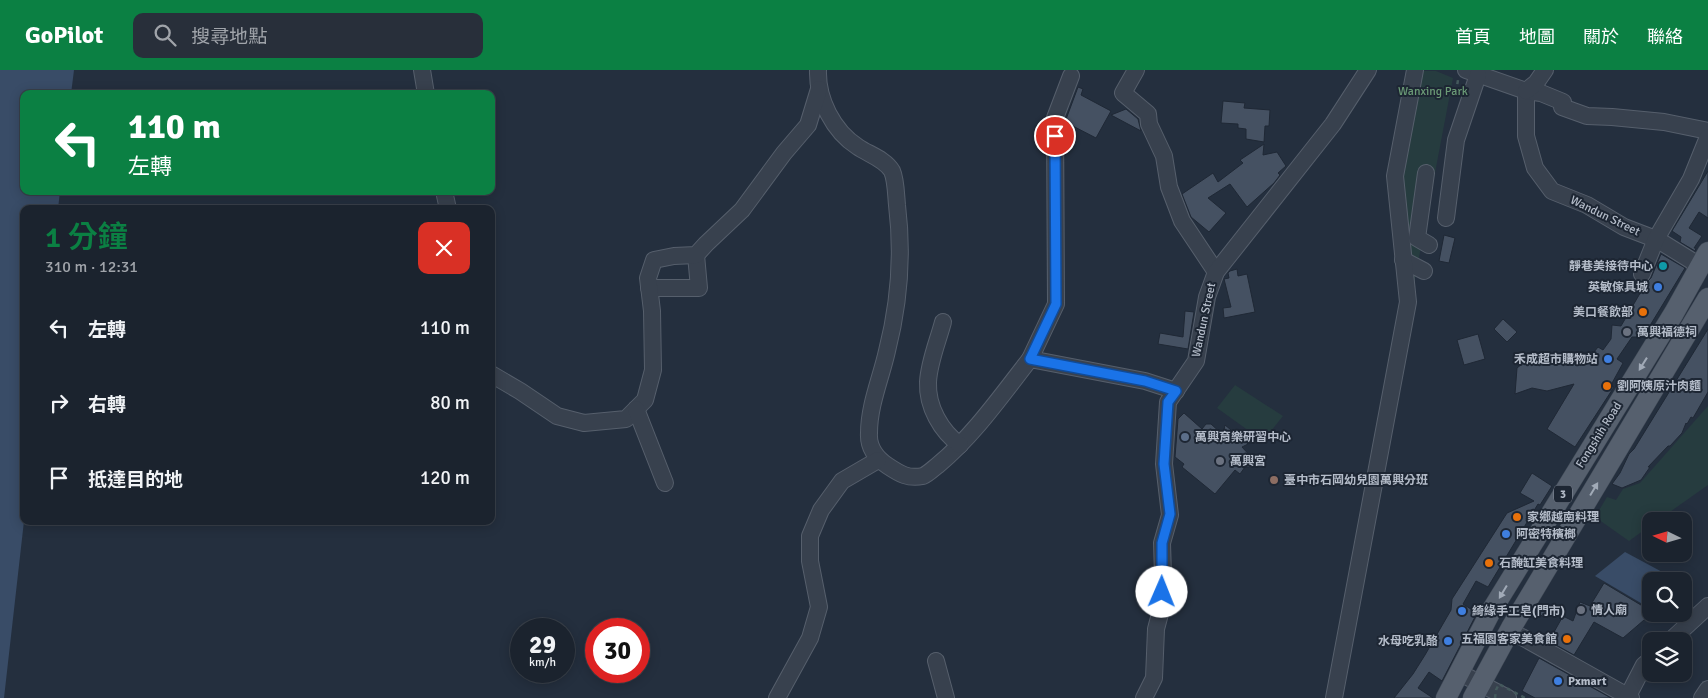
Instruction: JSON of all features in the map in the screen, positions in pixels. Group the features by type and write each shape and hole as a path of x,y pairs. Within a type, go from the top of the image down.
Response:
{"main road":[{"name":"Fongshih Road","path":"1446,698 1490,613 1686,293 1708,252"},
{"name":"Fongshih Road","path":"1476,690 1706,305"}],"street":[{"path":"422,70 425,90"},
{"path":"818,70 821,99 833,122 858,147 874,155 892,171 900,270 896,310 887,353 874,399 869,433 871,449 878,460 906,477 925,476 960,445 1030,359 1056,304 1054,118 1071,76"},
{"path":"1136,70 1123,93 1148,114 1149,124 1164,156 1169,187 1182,222 1216,272"},
{"name":"Wandun Street","path":"1144,698 1154,678 1156,629 1161,610 1162,543 1170,514 1164,464 1168,402 1196,361 1207,297 1216,272 1333,124 1368,70"},
{"path":"1334,698 1408,302 1395,176 1415,70"},
{"path":"1526,91 1536,83 1545,70"},
{"path":"1446,218 1456,140 1472,72 1526,91 1541,93 1562,102 1562,107 1586,116 1664,122 1708,131"},
{"path":"495,376 557,416 584,424 626,419 645,400 653,370 652,311 648,278 654,260 674,256 696,255 742,210 784,153 808,125 820,89"},
{"name":"Wandun Street","path":"1526,91 1526,136 1528,144 1535,168 1552,191 1587,205 1624,227 1656,239 1692,262 1699,270"},
{"path":"1642,274 1656,239 1691,179 1708,137"},
{"path":"1407,184 1409,229 1423,242 1426,173"},
{"path":"649,288 699,288 696,255"},
{"path":"1403,260 1424,271"},
{"path":"1686,293 1706,305"},
{"path":"943,322 928,382 936,418 949,437 960,445"},
{"path":"1030,359 1145,381 1176,391"},
{"path":"636,409 665,483"},
{"path":"777,698 810,638 819,607 810,561 810,536 813,528 821,510 842,481 878,460"},
{"path":"1680,632 1708,606"},
{"path":"1522,637 1630,697 1642,670"},
{"path":"936,661 946,698"},
{"path":"1460,673 1476,690 1508,698"},
{"path":"1702,698 1708,689"}],"path":[{"path":"1495,698 1499,684 1525,698"}],"green space":[{"name":"Wanxing Park","path":"1420,71 1436,71 1453,78 1413,289 1400,178"},
{"path":"1235,385 1283,416 1263,441 1217,408"},
{"path":"1708,406 1708,485 1670,512 1642,512 1642,532 1629,541 1595,517 1607,497 1616,500 1623,489 1640,483"}],"water":[{"path":"0,70 74,70 72,90 20,90 20,195 60,195 58,205 20,205 20,525 24,525 4,698 0,698"},
{"path":"1625,552 1662,572 1642,572 1642,604 1595,576"}],"building":[{"path":"1078,87 1083,89 1081,95 1111,111 1096,138 1065,122"},
{"path":"1223,101 1245,103 1244,108 1270,110 1269,126 1265,126 1264,142 1246,139 1246,129 1238,128 1238,124 1221,123"},
{"path":"1126,109 1138,119 1141,131 1111,115"},
{"path":"1264,144 1263,155 1277,152 1286,166 1278,173 1280,175 1274,183 1247,207 1230,184 1208,198 1226,213 1209,232 1191,217 1182,194 1213,173 1218,182 1243,163 1240,160"},
{"path":"1708,171 1708,218 1699,212 1689,228 1702,236 1694,248 1696,248 1695,251 1680,242 1681,237 1672,231"},
{"path":"1444,235 1455,238 1449,263 1439,261"},
{"path":"1661,254 1685,268 1643,337 1632,337 1617,359 1623,363 1611,385 1614,387 1575,447 1547,429 1574,384 1547,391 1532,388 1515,394 1517,368 1527,360 1546,354 1594,352 1598,347 1603,350 1611,339 1612,325 1621,326 1646,283 1651,278"},
{"path":"1237,269 1238,276 1247,274 1255,312 1224,318 1223,308 1231,307 1224,279 1229,278 1228,273 1230,271"},
{"path":"1185,311 1194,312 1188,349 1158,344 1160,333 1183,337"},
{"path":"1503,319 1517,332 1507,342 1494,329"},
{"path":"1708,329 1708,392 1693,418 1691,417 1682,433 1648,467 1650,467 1641,480 1622,488 1612,484 1620,473 1629,454 1634,449"},
{"path":"1478,334 1485,359 1464,365 1457,340"},
{"name":"萬興宮","path":"1184,413 1202,429 1206,424 1211,424 1223,435 1225,425 1248,444 1242,447 1253,459 1253,464 1245,467 1240,474 1235,470 1215,494 1182,467 1184,464 1175,457 1178,419"},
{"path":"1532,473 1552,486 1540,505 1538,504 1488,587 1476,581 1463,604 1477,613 1442,681 1429,672 1418,688 1433,698 1394,698 1425,655 1451,610 1452,599 1507,513 1534,501 1520,493"},
{"path":"1604,583 1642,606 1642,622 1623,638 1594,622 1574,655 1549,641 1563,616 1573,621 1580,602 1590,606"},
{"path":"1540,603 1550,607 1544,617 1535,612"},
{"name":"Pxmart","path":"1539,658 1611,698 1535,698 1522,691"}],"place":[{"name":"靜巷美接待中心","path":"1663,266"},
{"name":"英敏傢具城","path":"1658,287"},
{"name":"美口餐飲部","path":"1643,312"},
{"name":"萬興福德祠","path":"1627,332"},
{"name":"禾成超市購物站","path":"1608,359"},
{"name":"劉阿姨原汁肉麵","path":"1607,386"},
{"name":"萬興育樂研習中心","path":"1185,437"},
{"name":"萬興宮","path":"1220,461"},
{"name":"臺中市石岡幼兒園萬興分班","path":"1274,480"},
{"name":"家鄉越南料理","path":"1517,517"},
{"name":"阿密特檳榔","path":"1506,534"},
{"name":"石醃缸美食料理","path":"1489,563"},
{"name":"情人廟","path":"1581,610"},
{"name":"綺緣手工皂(門市)","path":"1462,611"},
{"name":"五福園客家美食館","path":"1567,639"},
{"name":"水母吃乳酪","path":"1448,641"},
{"name":"Pxmart","path":"1558,681"}],"route":[{"path":"1055,136 1056,304 1030,359 1145,381 1176,391 1168,402 1164,464 1170,514 1162,543 1162,592"}]}
